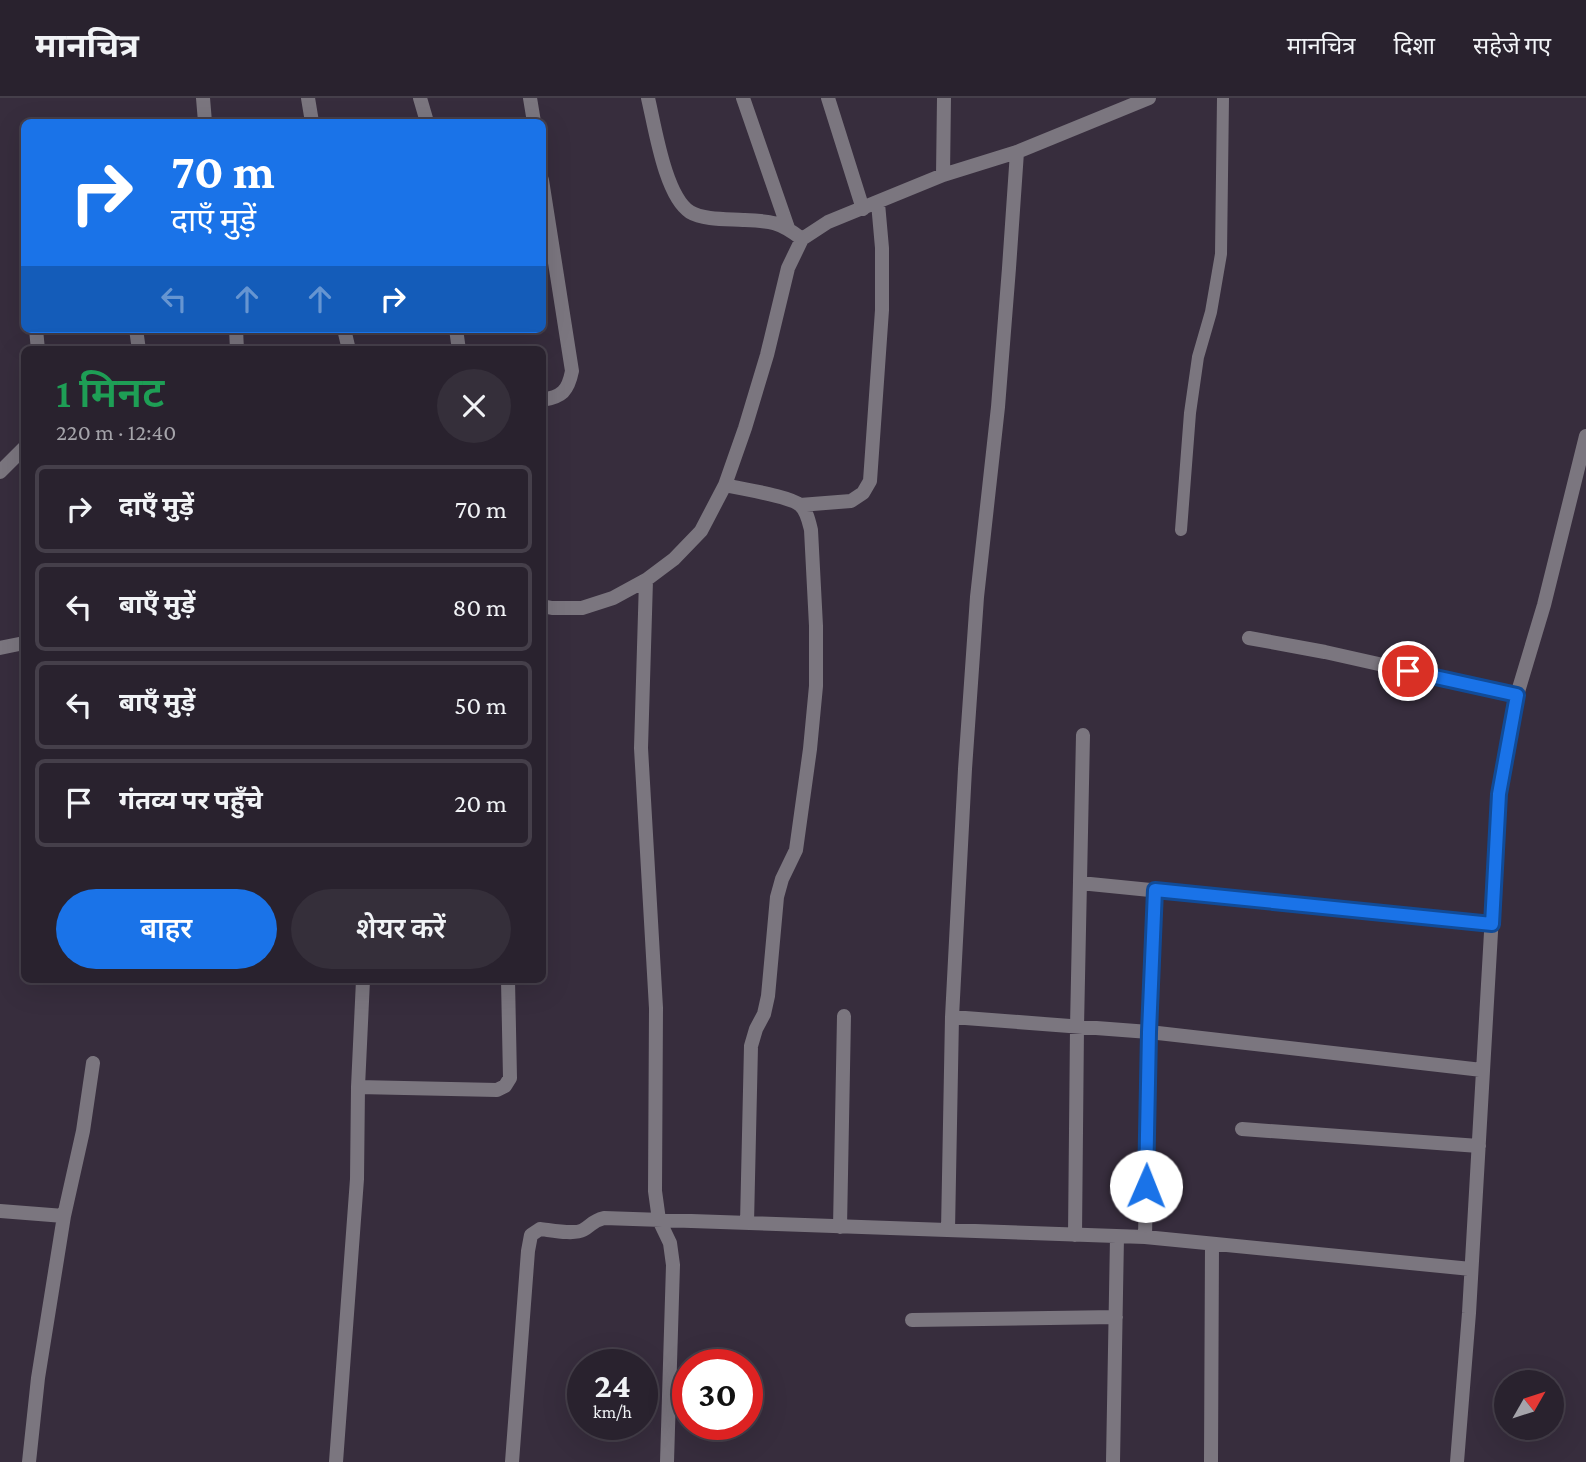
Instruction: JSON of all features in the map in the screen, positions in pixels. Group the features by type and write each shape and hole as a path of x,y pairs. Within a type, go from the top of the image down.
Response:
{"street":[{"path":"203,98 205,119"},
{"path":"308,98 312,119"},
{"path":"420,98 425,119"},
{"path":"530,98 534,119"},
{"path":"648,98 669,183 678,201 691,213 712,218 772,221 789,228 802,239"},
{"path":"743,98 789,228"},
{"path":"828,98 863,209"},
{"path":"943,175 944,98"},
{"path":"546,607 582,608 613,598 646,580 674,559 701,531 725,485 745,428 767,355 788,268 802,239 828,222 943,175 1017,152 1149,98"},
{"path":"948,1230 952,1017 965,769 976,610 998,407 1017,152"},
{"path":"800,505 851,501 863,493 870,481 882,310 882,248 878,203"},
{"path":"546,205 572,371 569,386 559,395 546,399"},
{"path":"1457,1462 1479,1146 1499,794 1517,695 1544,606 1586,436"},
{"path":"0,472 21,451"},
{"path":"725,485 790,500 800,505 807,515 811,530 816,626 816,686 796,850 782,879 777,897 768,996 764,1014 751,1045 747,1223"},
{"path":"646,580 641,748 656,1008 655,1191 656,1209 670,1243 673,1265 667,1462"},
{"path":"1249,638 1325,652 1517,695"},
{"path":"0,648 21,644"},
{"path":"1076,1235 1083,735"},
{"path":"1080,883 1492,924"},
{"path":"1145,1237 1155,890"},
{"path":"336,1462 357,1178 363,983"},
{"path":"358,1087 497,1090 505,1086 510,1078 508,983"},
{"path":"840,1227 844,1016"},
{"path":"952,1017 1149,1032 1482,1070"},
{"path":"29,1462 38,1378 64,1216 83,1131 93,1063"},
{"path":"1242,1129 1479,1146"},
{"path":"0,1211 64,1216"},
{"path":"512,1462 531,1235 540,1229 582,1231 590,1223 604,1218 1145,1237 1471,1269"},
{"path":"1113,1462 1117,1237"},
{"path":"1211,1462 1212,1244"},
{"path":"912,1320 1116,1317"}],"lane":[{"path":"1181,530 1190,413 1198,357 1211,312 1221,254 1223,98"}],"route":[{"path":"1146,1186 1155,890 1492,924 1499,794 1517,695 1408,671"}]}
